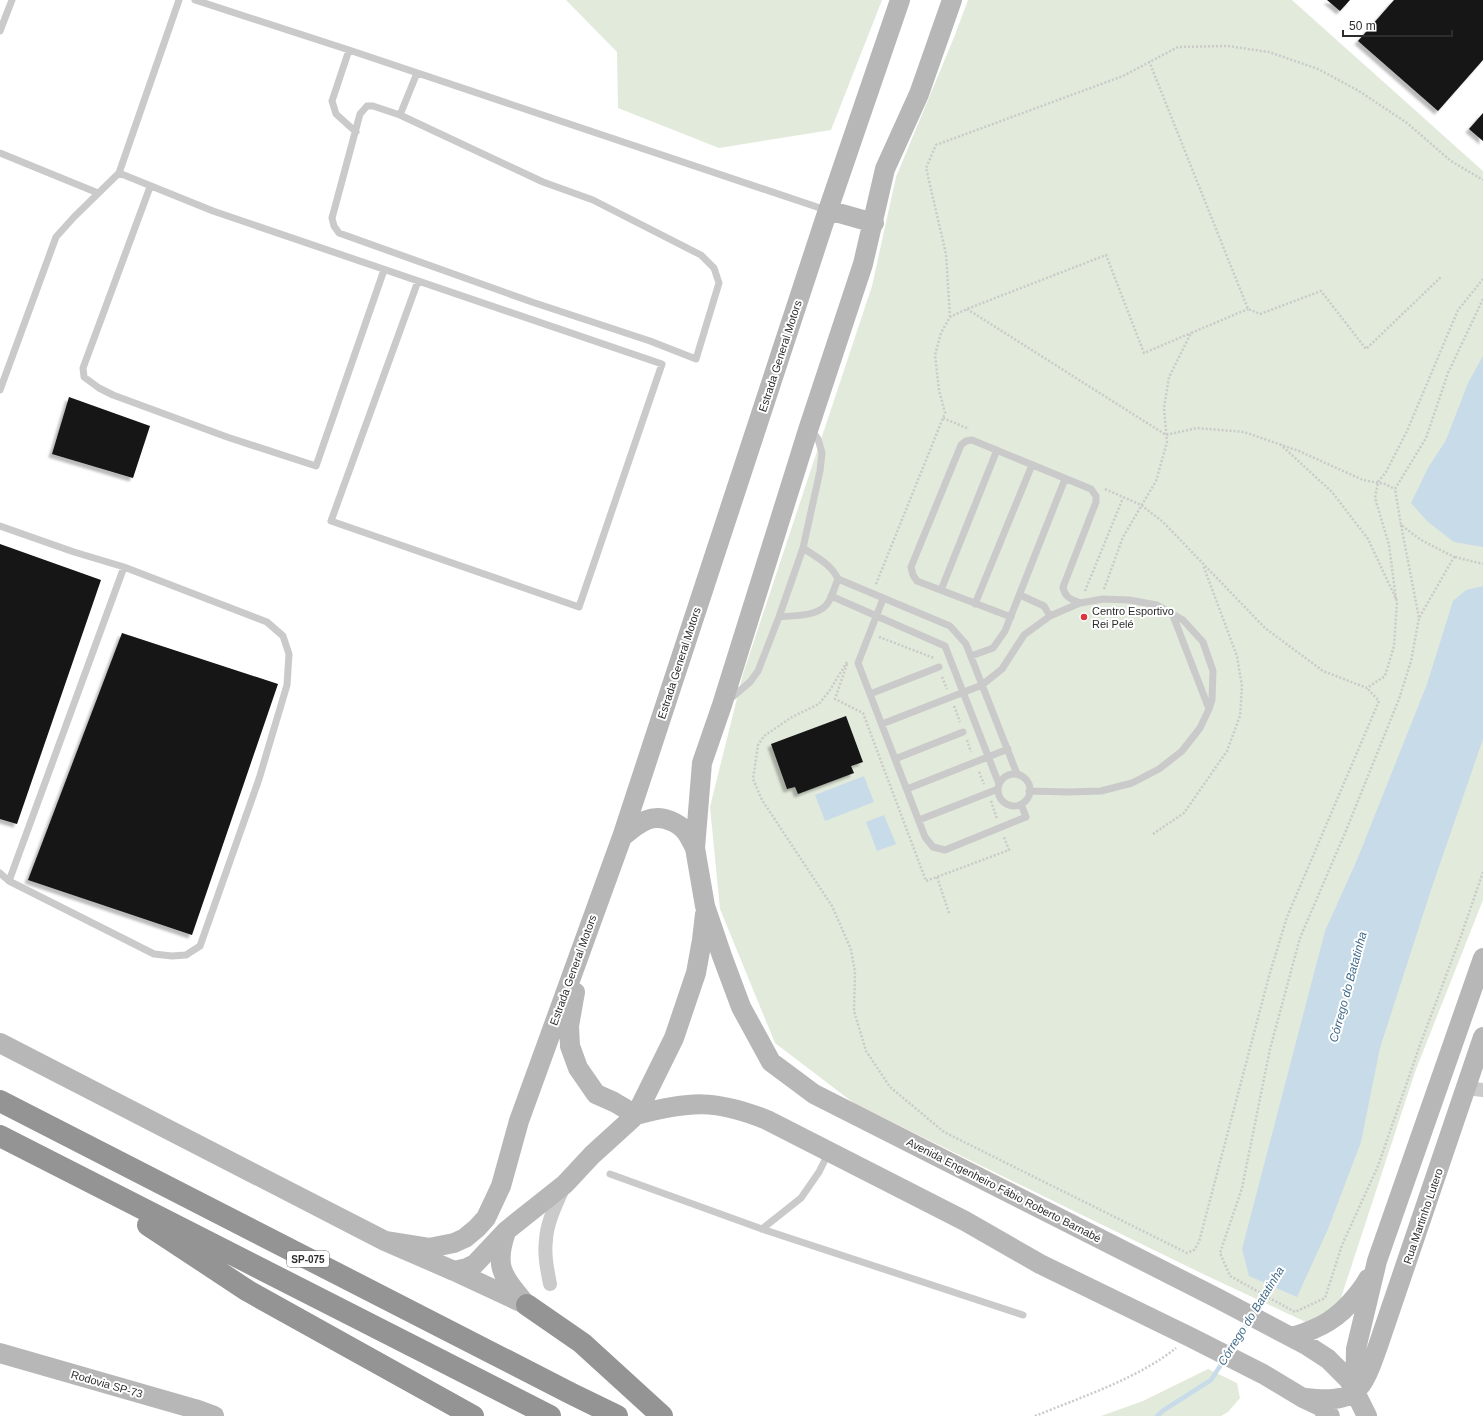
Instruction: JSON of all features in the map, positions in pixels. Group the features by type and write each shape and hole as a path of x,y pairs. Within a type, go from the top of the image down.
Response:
{"highway":[{"name":"SP-075","path":"0,1101 572,1394 618,1416"},
{"name":"SP-075","path":"0,1136 550,1416"},
{"path":"52,1163 248,1291 468,1415"},
{"path":"527,1305 582,1343 662,1416"}],"main road":[{"name":"Estrada General Motors","path":"384,1241 429,1248 454,1243 466,1238 486,1218 501,1186 519,1121 622,837 828,210 900,0"},
{"path":"454,1271 467,1268 475,1264 506,1231 564,1184 592,1155 636,1115 674,1038 696,973 702,940 705,906 695,848 702,762 722,705 809,427 863,264 874,222 885,169 919,94 952,0"},
{"path":"828,210 874,222"},
{"path":"622,837 636,826 649,819 662,817 673,822 686,831 695,848"},
{"name":"Avenida Engenheiro Fábio Roberto Barnabé","path":"705,906 741,1007 771,1062 814,1094 1288,1335 1328,1359 1348,1380 1367,1416"},
{"path":"589,926 569,1026 570,1046 578,1068 596,1094 614,1102 636,1115 668,1106 718,1104 743,1110 767,1120 965,1221 1040,1264 1193,1338 1263,1374 1303,1398 1320,1406 1330,1416"},
{"path":"1355,1416 1356,1349 1377,1261 1441,1080 1479,983 1483,958"},
{"path":"0,1043 384,1241 454,1271 527,1305"},
{"name":"Rua Martinho Lutero","path":"1355,1392 1364,1383 1475,1089 1482,1043"},
{"path":"1441,1080 1475,1089"},
{"path":"506,1231 500,1248 501,1265 504,1275 527,1305"},
{"path":"1288,1335 1310,1331 1334,1319 1351,1303 1366,1283 1377,1261"},
{"name":"Rodovia SP-73","path":"0,1353 195,1409 214,1416"},
{"path":"1303,1398 1343,1398 1355,1392"}],"street":[{"path":"550,1284 546,1264 546,1240 550,1220 564,1184"}],"lane":[{"path":"0,30 12,0"},
{"path":"0,390 56,237 119,173 179,0"},
{"path":"195,0 417,72 828,210"},
{"path":"349,50 332,101 336,114 356,132"},
{"path":"400,115 417,72"},
{"path":"367,106 373,106 400,115 543,182 593,200 701,255 714,268 720,284 696,359 650,341 532,302 339,233 334,226 332,218 360,114 367,106"},
{"path":"0,153 98,193"},
{"path":"119,173 150,187 212,211 662,364 579,607 331,521 418,282"},
{"path":"150,187 83,368 84,377 99,388 113,395 227,437 316,466 384,270"},
{"path":"722,705 750,682 758,671 779,617 802,548 820,470 822,453 818,439 809,427"},
{"path":"1011,617 917,581 913,574 912,567 961,445 966,441 972,440 1091,489 1096,496 1096,502 1062,588 1067,598 1080,603"},
{"path":"941,590 997,450"},
{"path":"975,604 1032,465"},
{"path":"971,656 993,648 1006,631 1065,479"},
{"path":"0,526 74,552 124,567 267,622 283,636 289,654 287,685 259,780 200,946 186,955 172,956 154,954 9,881 0,873"},
{"path":"802,548 825,562 836,574 838,579 950,626 966,644 1017,774 1026,780 1029,791 1028,796 1021,804 1016,806 1005,803 1001,799 999,786 989,757 945,646 831,596"},
{"path":"9,881 124,567"},
{"path":"779,617 813,613 822,608 829,602 838,579"},
{"path":"1020,595 1044,606 1050,616"},
{"path":"884,599 858,663 925,837 933,847 944,850 1026,817 1021,804"},
{"path":"882,724 982,685 1002,669 1024,635 1050,616 1080,603 1103,599 1129,600 1156,605 1183,620 1203,642 1213,671 1212,700 1209,709 1200,728 1182,751 1159,769 1132,783 1101,791 1029,791"},
{"path":"1172,613 1209,709"},
{"path":"870,694 939,667"},
{"path":"895,759 963,732"},
{"path":"907,789 1008,749"},
{"path":"918,820 999,786 1006,776 1017,774"},
{"path":"762,1229 801,1198 820,1172 830,1152"},
{"path":"610,1174 762,1229 1023,1315"}],"path":[{"path":"950,317 946,254 926,168 936,145 1123,76 1178,47 1228,46 1269,52 1318,69 1359,91 1407,123 1451,161 1483,180"},
{"path":"1149,61 1248,309"},
{"path":"1103,599 1105,584 1123,537 1156,481 1167,442 1164,408 1169,376 1191,333 1248,309 1260,314 1321,290 1366,349 1441,277"},
{"path":"1367,688 1385,676 1394,646 1396,602 1389,545 1376,498 1378,482 1386,472 1407,431 1458,310 1483,279"},
{"path":"1419,618 1394,489 1426,438 1448,373 1483,299"},
{"path":"966,309 1166,435 1197,428 1244,432 1299,451 1363,480 1385,484 1394,489"},
{"path":"1281,445 1332,492 1368,539 1396,602"},
{"path":"1080,603 1124,498"},
{"path":"848,660 830,690 819,704 792,717 764,736 758,745 752,779 762,800 832,906 847,940 851,950 855,972 854,1011 866,1051 890,1087 944,1132 1187,1253 1194,1250 1199,1242 1269,976 1287,917 1379,701 1367,688 1323,671 1266,628 1163,522 1141,505"},
{"path":"1401,525 1421,540 1454,557 1483,564"},
{"path":"1454,557 1419,618 1411,661 1399,699 1345,833 1300,938 1270,1049 1242,1188 1220,1253 1230,1276 1295,1312 1325,1298 1342,1245 1378,1166 1421,1042 1461,936 1483,872"},
{"path":"937,877 949,913"},
{"path":"1035,1416 1092,1394 1136,1373 1193,1338"}],"green space":[{"path":"566,0 882,0 831,130 719,148 618,108 617,52"},
{"name":"Centro Esportivo Rei Pelé","path":"968,0 1292,0 1483,171 1483,900 1415,1072 1339,1304 1310,1324 1203,1274 855,1104 775,1043 720,909 710,807 743,674 872,286 896,177"},
{"path":"1208,1369 1237,1383 1240,1398 1228,1412 1221,1416 1101,1416 1143,1401"}],"water":[{"path":"1483,356 1483,547 1454,542 1428,522 1411,503 1428,468 1446,440 1468,383"},
{"path":"1483,586 1483,739 1431,890 1380,1048 1361,1142 1328,1229 1297,1297 1249,1276 1242,1249 1325,931 1357,860 1427,684 1453,601 1466,590"},
{"path":"864,776 874,802 825,821 815,795"},
{"path":"884,815 896,844 877,851 866,822"}],"building":[{"path":"1327,0 1350,0 1340,11"},
{"path":"1394,0 1483,0 1483,60 1438,111 1358,41"},
{"path":"1483,113 1483,141 1469,129"},
{"path":"69,397 150,426 133,478 52,454"},
{"path":"0,544 101,580 17,824 0,819"},
{"path":"122,633 278,684 192,935 28,880"},
{"path":"846,716 863,762 851,766 854,773 798,794 795,787 787,789 771,744"}],"waterway":[{"name":"Córrego do Batatinha","path":"1255,1312 1274,1281"},
{"name":"Córrego do Batatinha","path":"1229,1352 1249,1320"},
{"name":"Córrego do Batatinha","path":"1157,1416 1211,1380 1224,1360"}],"place":[{"name":"Centro Esportivo Rei Pelé","path":"1084,617"}]}
